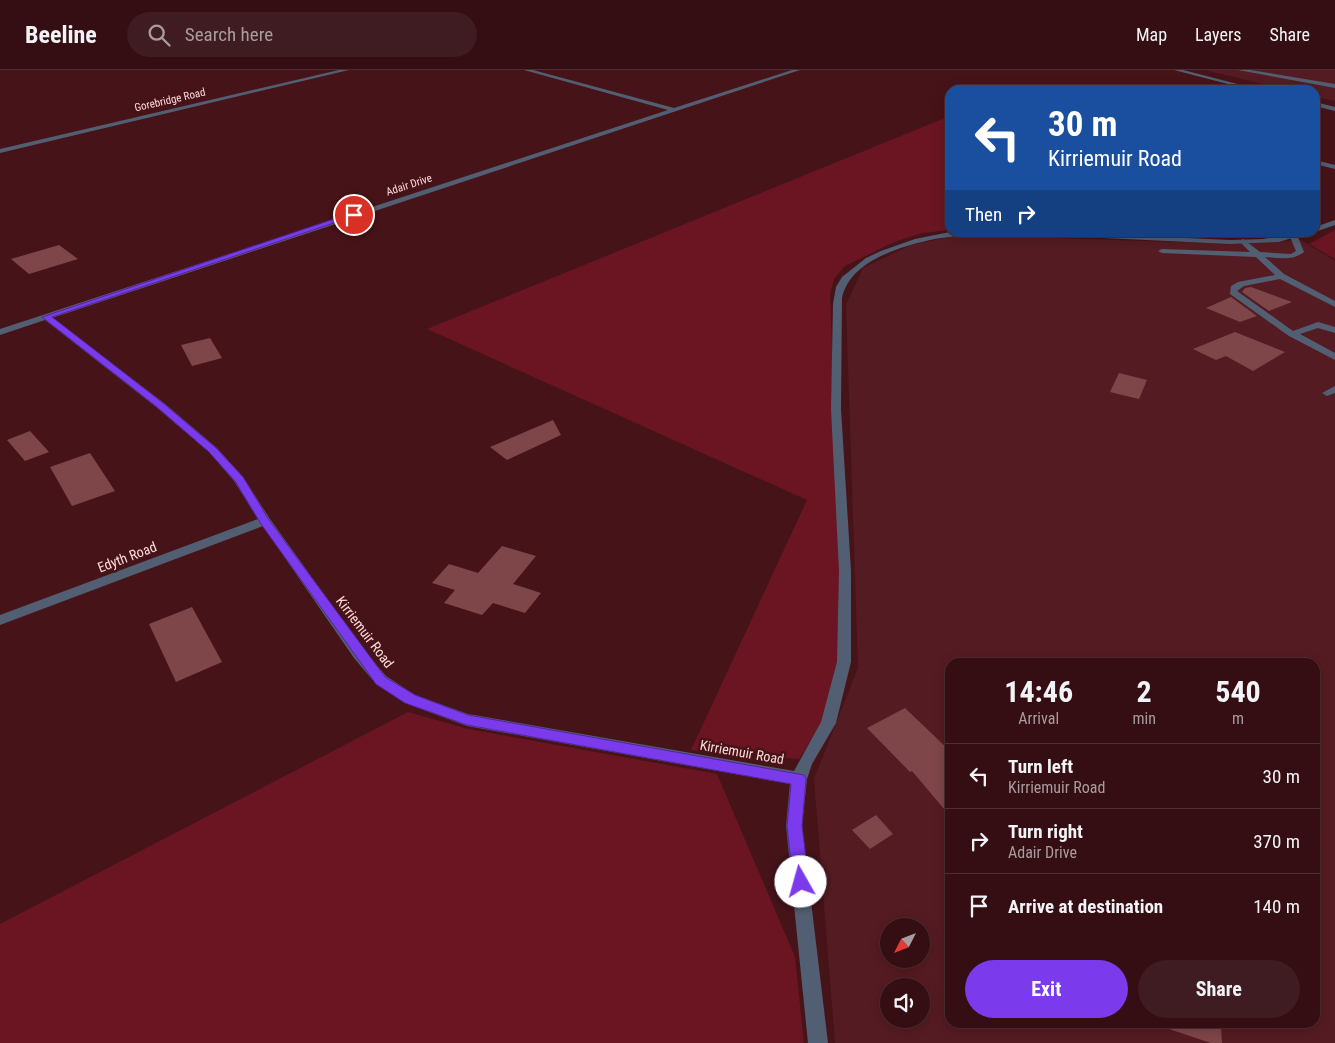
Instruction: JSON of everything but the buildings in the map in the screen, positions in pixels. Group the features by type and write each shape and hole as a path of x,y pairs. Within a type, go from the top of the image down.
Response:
{"street":[{"name":"Gorebridge Road","path":"0,151 346,70"},
{"path":"527,70 674,110"},
{"name":"Adair Drive","path":"0,332 797,70"},
{"path":"1177,70 1238,85"},
{"path":"1241,70 1335,86"},
{"path":"1320,105 1334,108"},
{"path":"1320,163 1335,167"},
{"path":"1320,228 1335,222"},
{"path":"818,1043 794,826 799,779 805,763 828,723 844,662 845,570 836,409 837,304 844,280 856,268 886,252 931,237 945,235"},
{"path":"1116,237 1151,240 1243,241 1294,237 1300,252 1292,256 1259,256 1162,250"},
{"path":"1243,241 1281,276 1335,304"},
{"path":"1281,276 1241,284 1234,288 1233,292 1292,334 1335,357"},
{"name":"Kirriemuir Road","path":"46,317 160,405 212,450 239,479 265,521 381,680 410,699 467,720 799,779"},
{"path":"1292,334 1318,325 1335,330"},
{"name":"Edyth Road","path":"0,620 265,521"}],"shaded area":[{"path":"1205,70 1335,70 1335,101 1320,98 1320,85 1267,85"},
{"path":"945,118 945,231 922,233 894,242 845,266 834,279 830,293 840,571 839,661 822,722 799,759 691,750 807,500 427,329"},
{"path":"1335,230 1335,259 1309,244"},
{"path":"950,237 1022,237 1239,244 1301,240 1335,261 1335,1043 835,1043 814,779 858,668 846,305 863,268 911,245"},
{"path":"408,712 468,729 717,774 795,957 804,1043 0,1043 0,924"}],"route":[{"path":"354,215 46,317 160,405 212,450 239,479 265,521 359,654 381,680 410,699 467,720 799,779 794,826 801,882"}]}
